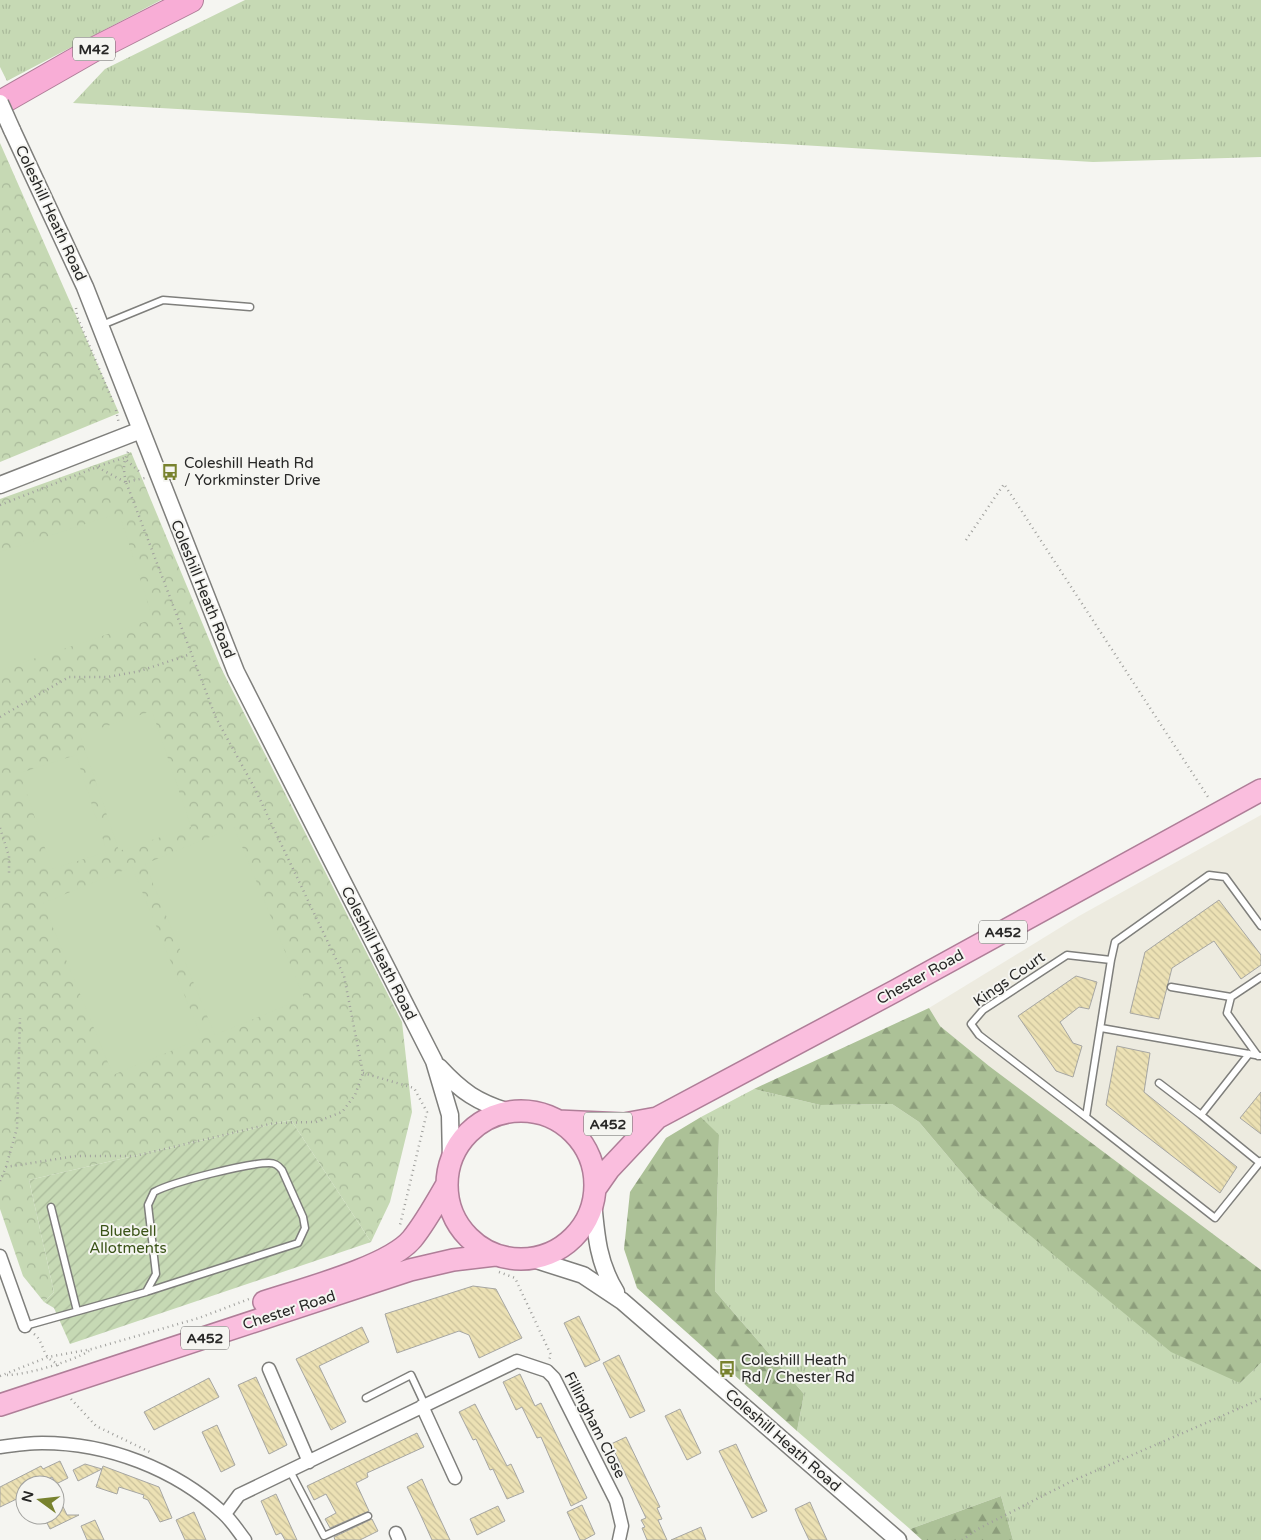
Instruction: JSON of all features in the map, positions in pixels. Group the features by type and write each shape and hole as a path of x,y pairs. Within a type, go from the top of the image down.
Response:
{"highway":[{"name":"M42","path":"0,103 91,51 191,0"},
{"name":"Chester Road","path":"558,1121 624,1124 657,1118 896,991 1261,790"},
{"path":"509,1112 534,1112 558,1121 574,1133 586,1150 594,1169 594,1195 586,1222 572,1239 554,1252 533,1259 508,1258 497,1263 465,1234 455,1219 448,1202 447,1184 451,1160 460,1143 473,1128 490,1117 509,1112"},
{"name":"Chester Road","path":"594,1195 624,1152 657,1118"},
{"name":"Chester Road","path":"1,1381 62,1365 379,1262 400,1251 411,1240 447,1184"},
{"name":"Chester Road","path":"0,1405 410,1270 453,1260 497,1263"}],"street":[{"name":"Coleshill Heath Road","path":"0,103 85,287 141,430 152,477 236,672 434,1061 450,1115 451,1160"},
{"path":"0,485 141,430"},
{"name":"Coleshill Heath Road","path":"434,1061 469,1096 509,1112"},
{"name":"Coleshill Heath Road","path":"594,1195 600,1258 606,1276 622,1301"},
{"path":"0,1256 25,1326"},
{"name":"Coleshill Heath Road","path":"533,1259 583,1275 622,1301 898,1540"},
{"name":"Fillingham Close","path":"225,1514 239,1495 517,1361 544,1370 554,1378 616,1501 622,1526 619,1540"},
{"path":"269,1369 309,1462"},
{"path":"423,1406 455,1478"},
{"path":"0,1446 42,1443 83,1446 148,1464 199,1494 225,1514 245,1540"}],"lane":[{"path":"100,326 162,300 250,307"},
{"path":"1159,1083 1260,1162 1215,1218 1086,1116 1115,942 1209,875 1225,877 1261,926"},
{"name":"Kings Court","path":"1086,1116 979,1035 971,1024 983,1010 1067,954 1111,960"},
{"path":"1259,1056 1227,1012 1231,998 1261,978"},
{"path":"1171,987 1231,998"},
{"path":"1101,1028 1259,1056"},
{"path":"1201,1115 1249,1054"},
{"path":"25,1326 146,1292 298,1243 305,1228 303,1217 282,1170 276,1164 268,1163 243,1167 154,1192 148,1205 156,1274 146,1292"},
{"path":"52,1207 77,1311"},
{"path":"366,1398 411,1375 423,1406"},
{"path":"290,1471 324,1536 368,1516"}],"path":[{"path":"6,1167 76,1156 135,1156 274,1123 316,1122 342,1112 356,1096 364,1074 344,976 254,787 216,718 126,482 123,472 124,458 129,451 116,409 77,316 76,307"},
{"path":"124,458 152,477"},
{"path":"0,505 124,458"},
{"path":"97,467 126,482 152,477"},
{"path":"966,540 1004,484 1220,813"},
{"path":"0,717 69,678 108,677 140,671 191,654"},
{"path":"0,828 9,856 9,874"},
{"path":"0,1181 17,1128 20,1018"},
{"path":"364,1074 414,1088 427,1112 398,1233 400,1251"},
{"path":"497,1263 515,1278 551,1355 544,1370"},
{"path":"25,1326 39,1338 48,1357 62,1365"},
{"path":"92,1349 62,1365 15,1375 1,1381 48,1357 92,1349"},
{"path":"71,1399 96,1426 150,1450 170,1476"},
{"path":"962,1540 1070,1482 1261,1399"}],"shaded area":[{"path":"1261,815 1261,1270 989,1066 940,1026 929,1008 1079,916"}],"green space":[{"path":"0,0 161,0 7,81 0,67"},
{"path":"245,0 1261,0 1261,157 1093,162 73,103 105,69"},
{"path":"0,143 119,413 0,462"},
{"path":"131,452 221,668 402,1022 412,1112 390,1202 371,1242 291,1120 29,1180 54,1292 44,1302 23,1276 0,1209 0,499"},
{"path":"119,513 153,619 0,670 0,552"},
{"path":"152,711 191,827 119,851 80,735"},
{"path":"76,755 107,852 52,869 20,773"},
{"path":"234,827 304,998 215,1035 145,864"},
{"path":"132,867 202,1038 113,1075 43,903"},
{"path":"929,1008 940,1026 989,1066 1261,1270 1261,1363 1240,1383 1171,1352 979,1193 919,1122 892,1104 820,1105 754,1089"},
{"path":"754,1089 820,1105 892,1104 919,1122 979,1193 1240,1383 1261,1363 1261,1540 1013,1540 1001,1496 910,1529 797,1431 804,1394 715,1291 719,1136 701,1117"},
{"path":"701,1117 719,1135 715,1291 804,1394 797,1431 637,1288 624,1249 630,1192 666,1138"},
{"name":"Bluebell Allotments","path":"291,1120 371,1242 70,1344 54,1308 44,1302 54,1292 29,1180"},
{"path":"1001,1496 1013,1540 922,1540 910,1529"}],"building":[{"path":"1219,900 1261,955 1261,965 1241,979 1214,941 1172,968 1159,1019 1130,1013 1145,952"},
{"path":"1076,976 1097,982 1089,1009 1079,1007 1060,1022 1073,1043 1082,1046 1073,1077 1056,1071 1018,1016"},
{"path":"1117,1046 1150,1053 1144,1092 1237,1167 1220,1193 1106,1105"},
{"path":"1261,1092 1261,1134 1240,1118"},
{"path":"473,1286 496,1289 522,1338 479,1358 469,1335 459,1331 397,1353 385,1314"},
{"path":"579,1316 600,1360 585,1367 564,1323"},
{"path":"362,1327 369,1342 319,1366 346,1422 331,1430 296,1359"},
{"path":"619,1355 645,1411 630,1418 603,1363"},
{"path":"520,1374 535,1406 541,1403 587,1498 571,1506 541,1437 537,1438 522,1407 516,1410 503,1382"},
{"path":"256,1377 287,1445 269,1454 238,1385"},
{"path":"209,1378 219,1397 154,1430 144,1412"},
{"path":"475,1404 507,1466 511,1464 524,1492 507,1499 493,1469 490,1470 476,1439 473,1440 459,1412"},
{"path":"680,1409 701,1453 687,1460 665,1416"},
{"path":"217,1425 235,1465 221,1472 202,1432"},
{"path":"417,1433 424,1447 367,1473 368,1477 356,1483 369,1511 330,1528 325,1519 336,1513 326,1494 314,1500 307,1486"},
{"path":"626,1437 660,1507 657,1508 662,1519 658,1520 667,1540 647,1540 642,1528 645,1527 641,1520 646,1518 611,1444"},
{"path":"736,1444 767,1511 752,1518 719,1451"},
{"path":"60,1461 68,1478 65,1480 65,1475 23,1475 41,1466 43,1469"},
{"path":"85,1464 102,1469 78,1481 73,1470"},
{"path":"103,1466 159,1487 172,1518 160,1522 148,1500 143,1498 144,1495 119,1487 117,1494 96,1487"},
{"path":"15,1479 15,1500 0,1507 0,1487"},
{"path":"422,1479 450,1540 432,1540 407,1487"},
{"path":"276,1494 297,1540 285,1540 281,1533 276,1535 261,1501"},
{"path":"810,1502 827,1540 809,1540 800,1521 795,1509"},
{"path":"582,1505 595,1534 580,1540 567,1512"},
{"path":"498,1506 505,1521 477,1535 470,1519"},
{"path":"65,1511 67,1515 79,1515 65,1522"},
{"path":"194,1512 206,1540 185,1540 176,1520"},
{"path":"372,1519 378,1531 360,1540 335,1540 334,1537"},
{"path":"95,1520 104,1540 87,1540 81,1526"},
{"path":"48,1525 58,1525 50,1529"},
{"path":"701,1527 706,1540 671,1540"}],"place":[{"name":"Coleshill Heath Rd / Yorkminster Drive","path":"170,472"},
{"name":"Coleshill Heath Rd / Chester Rd","path":"727,1369"}]}
